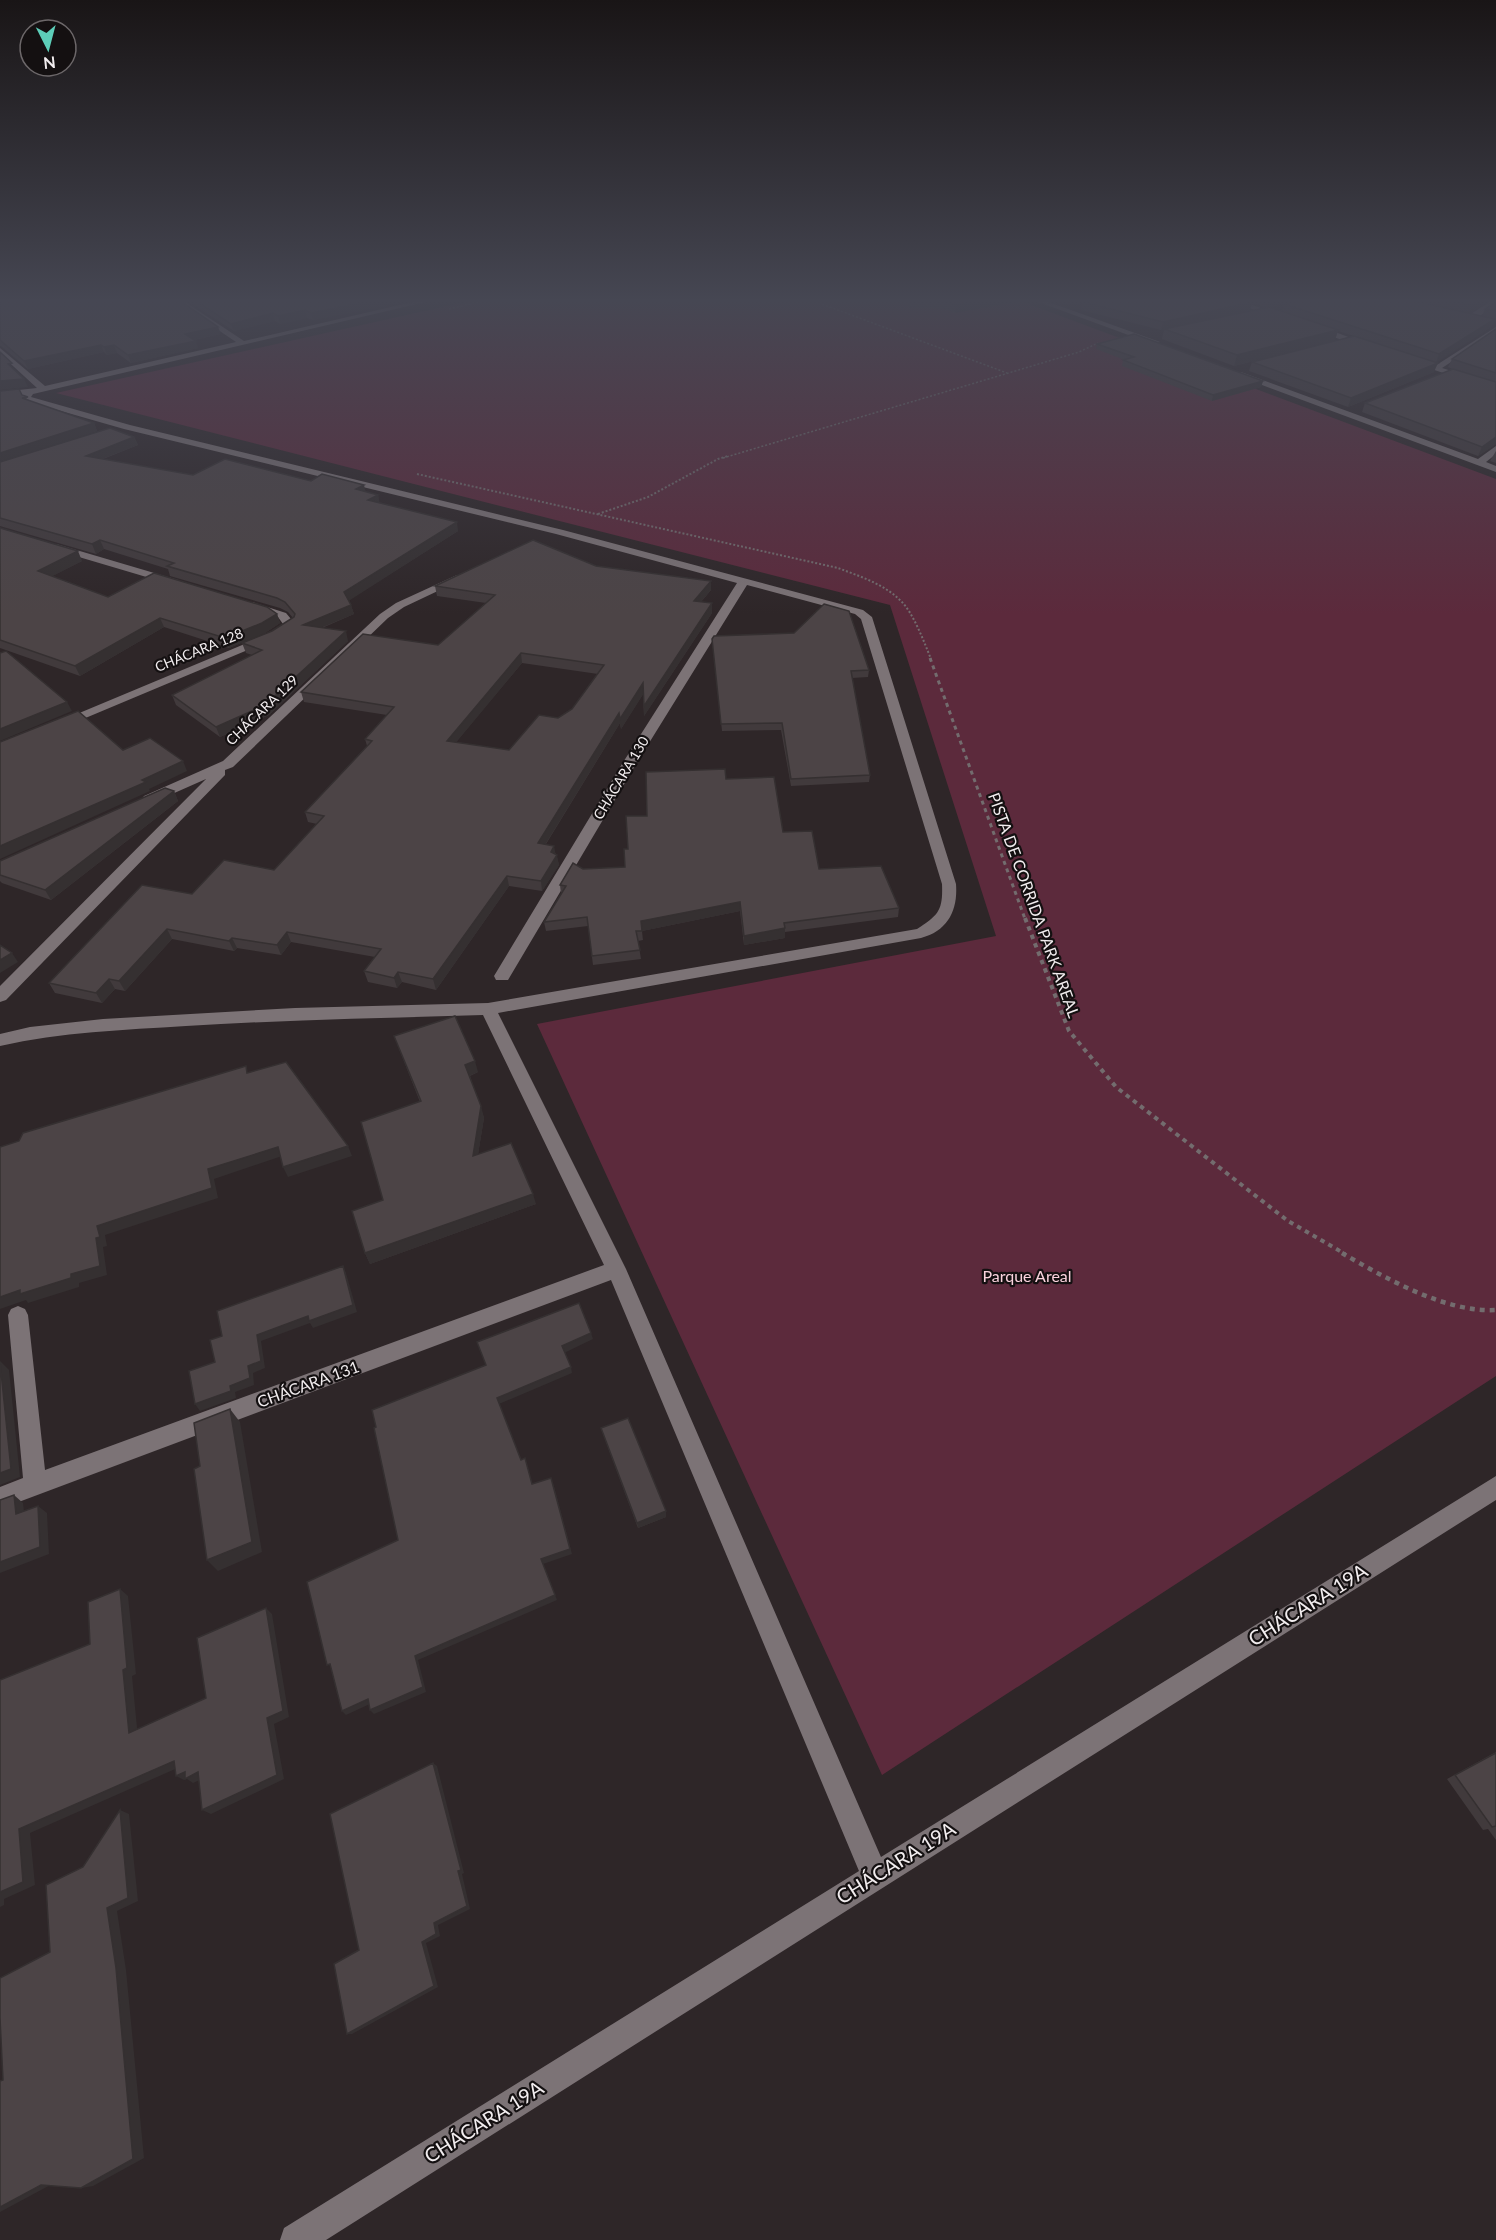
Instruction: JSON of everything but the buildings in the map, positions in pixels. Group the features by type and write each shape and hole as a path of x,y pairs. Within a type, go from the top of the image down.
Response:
{"street":[{"path":"0,1040 30,1033 103,1025 283,1015 488,1009 921,933 941,921 951,907 949,884 866,616 844,606 559,532 127,428 48,405"},
{"path":"1320,405 1496,469"},
{"path":"1344,414 1365,406"},
{"path":"110,433 127,428"},
{"path":"1479,463 1496,449"},
{"path":"540,541 559,532"},
{"path":"46,544 183,585"},
{"name":"CHÁCARA 129","path":"141,803 228,764 384,616 400,605 466,574"},
{"name":"CHÁCARA 130","path":"502,976 629,764 744,581"},
{"name":"CHÁCARA 128","path":"43,730 270,637 290,625 282,615 241,602"},
{"path":"0,996 228,764"},
{"path":"488,1009 616,1269 875,1876"},
{"name":"CHÁCARA 131","path":"0,1498 616,1269"},
{"path":"18,1315 35,1485"},
{"name":"CHÁCARA 19A","path":"296,2240 1496,1487"}],"path":[{"path":"597,514 648,497 718,459 904,405"},
{"name":"PISTA DE CORRIDA PARK AREAL","path":"415,473 838,568 871,581 901,601 922,636 1045,973 1069,1031 1116,1088 1288,1221 1396,1284 1476,1311 1496,1310"}],"green space":[{"name":"Parque Areal","path":"101,405 1297,405 1496,479 1496,1376 882,1775 537,1024 996,936 890,605"}]}
